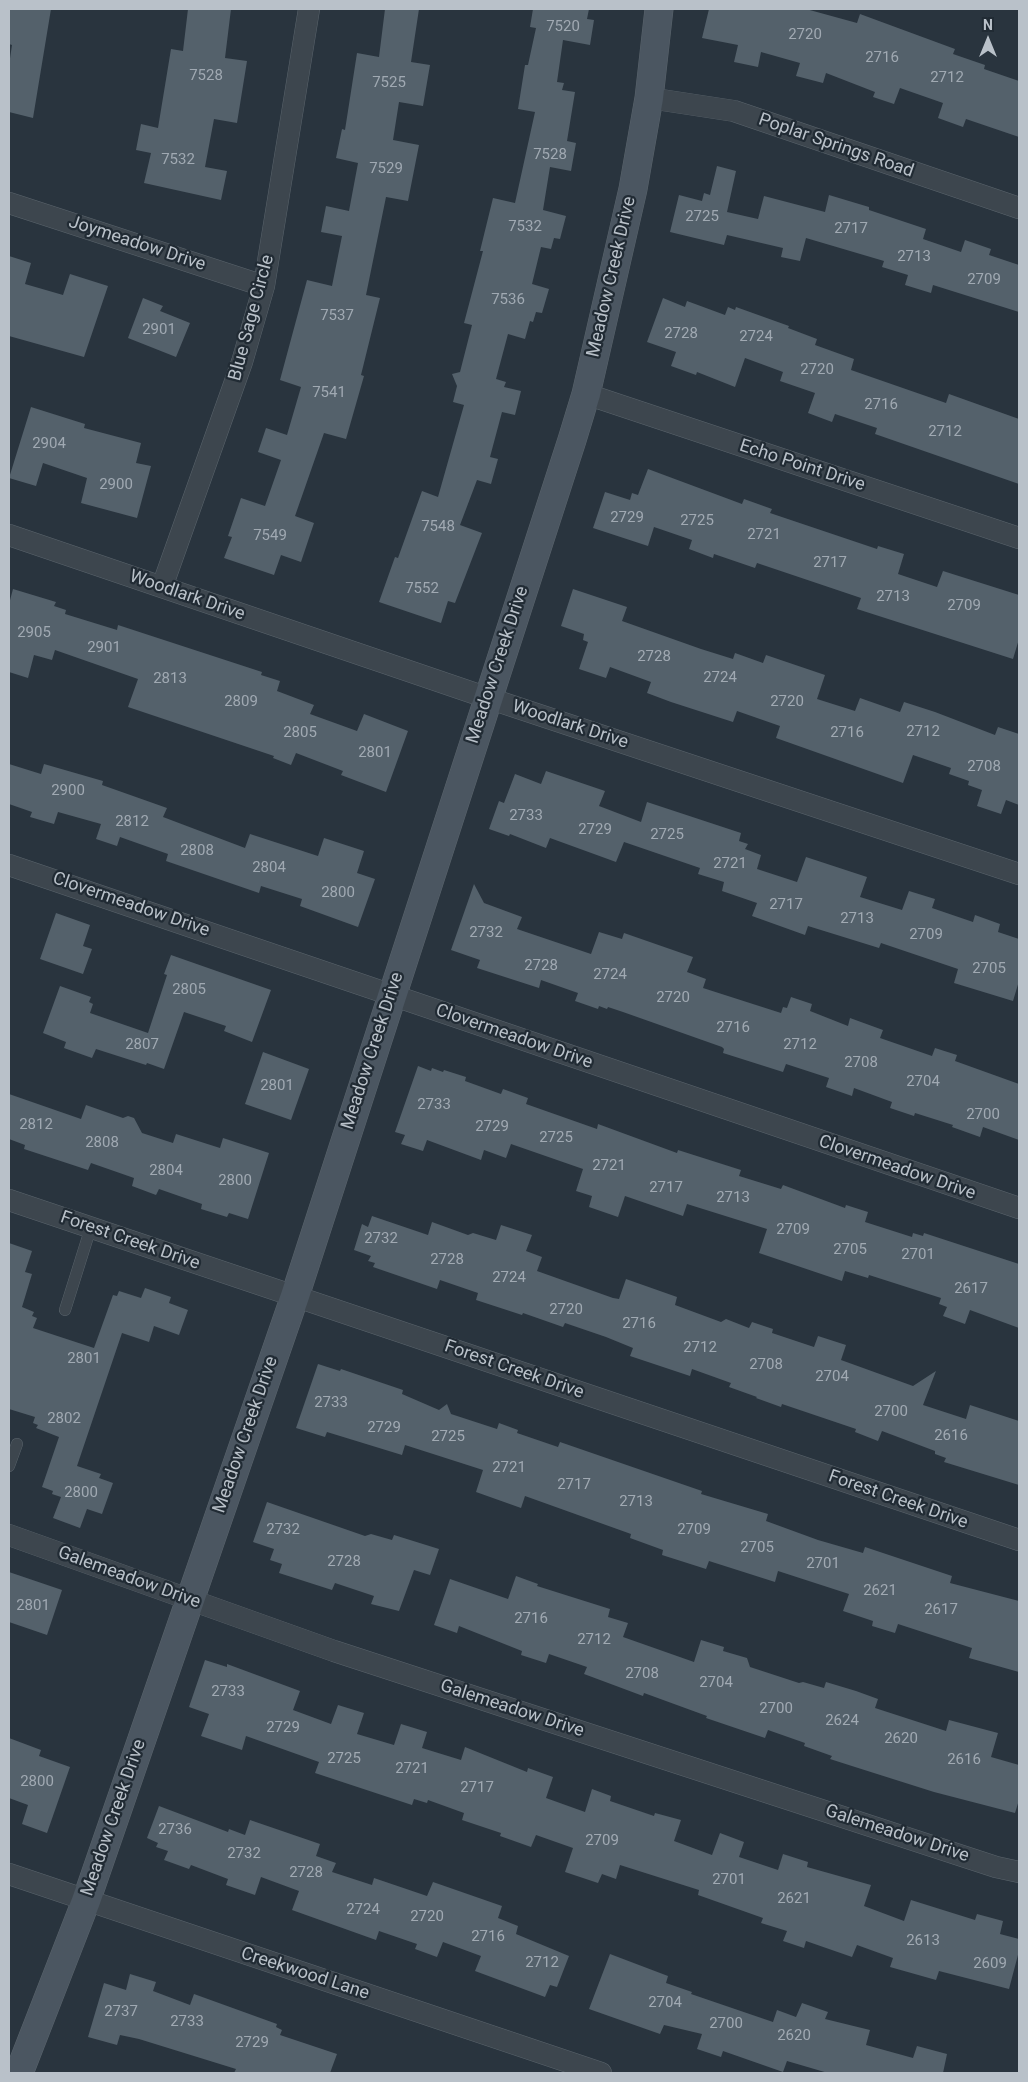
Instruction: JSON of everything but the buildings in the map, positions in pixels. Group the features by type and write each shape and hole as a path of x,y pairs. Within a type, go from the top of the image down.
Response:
{"street":[{"name":"Blue Sage Circle","path":"162,588 242,362 264,286 309,9"},
{"name":"Meadow Creek Drive","path":"19,2073 86,1901 295,1296 586,394 633,190 649,98 659,9"},
{"name":"Poplar Springs Road","path":"649,98 734,111 1019,208"},
{"name":"Joymeadow Drive","path":"9,203 264,286"},
{"name":"Echo Point Drive","path":"586,394 1019,538"},
{"name":"Woodlark Drive","path":"9,535 488,698 1019,874"},
{"name":"Clovermeadow Drive","path":"9,865 1019,1208"},
{"name":"Forest Creek Drive","path":"9,1200 1019,1540"},
{"name":"Galemeadow Drive","path":"9,1535 353,1657 987,1864 1019,1872"},
{"name":"Creekwood Lane","path":"9,1874 601,2073"}],"lane":[{"path":"65,1310 91,1228"},
{"path":"9,1466 17,1444"}]}
